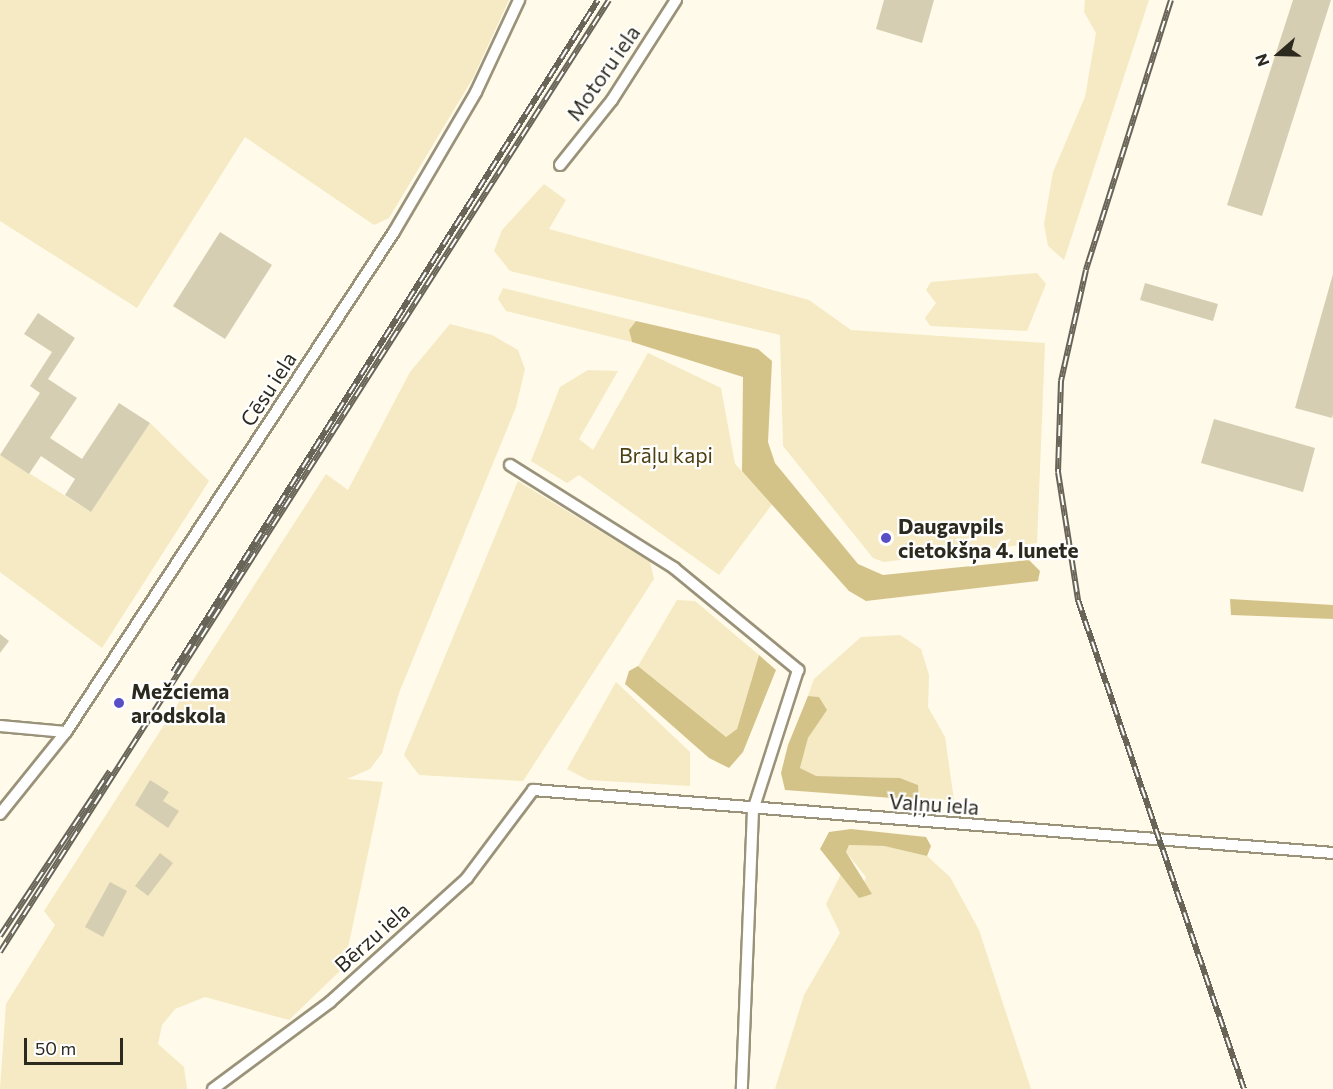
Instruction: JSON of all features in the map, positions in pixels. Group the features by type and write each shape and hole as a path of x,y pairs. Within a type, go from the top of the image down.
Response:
{"street":[{"name":"Cēsu iela","path":"0,814 66,732 394,232 476,92 519,0"},
{"name":"Motoru iela","path":"560,165 612,100 676,0"},
{"path":"510,465 674,568 798,670 753,810 742,1089"},
{"path":"0,726 66,732"},
{"name":"Vaļņu iela","path":"533,789 753,810 1333,854"},
{"name":"Bērzu iela","path":"213,1089 330,1002 467,878 533,789"}],"green space":[{"path":"0,0 509,0 473,78 389,218 374,225 245,137 137,308 0,221"},
{"path":"1085,0 1149,0 1064,260 1048,246 1044,224 1053,172 1085,97 1096,33 1084,12"},
{"path":"544,184 566,200 549,229 809,300 851,330 1045,343 1037,543 884,562 873,558 783,446 780,335 510,271 494,251 502,230"},
{"path":"1037,273 1046,284 1027,331 930,326 925,318 936,303 926,290 931,282"},
{"path":"503,288 636,321 629,330 632,342 506,311 498,299"},
{"path":"450,324 492,335 518,350 525,369 516,407 399,693 382,753 370,769 347,779 383,782 344,967 289,1020 205,997 175,1009 162,1025 158,1044 184,1067 187,1089 0,1089 6,1004 55,925 44,911 326,474 348,490 410,372"},
{"name":"Brāļu kapi","path":"648,353 721,388 735,464 773,503 719,575 579,475 567,483 531,461 560,387 588,370 618,371 579,439 593,450"},
{"path":"150,423 209,481 102,648 0,572 0,455 91,512"},
{"path":"518,481 650,562 654,579 523,781 419,775 404,755"},
{"path":"677,600 695,601 759,655 737,729 726,737 638,666"},
{"path":"900,635 921,649 929,675 928,707 945,737 954,800 919,800 918,785 900,778 815,776 800,768 808,738 826,710 819,697 808,696 814,679 861,637"},
{"path":"616,682 690,752 690,786 588,780 567,769"},
{"path":"849,845 884,846 927,856 950,877 979,930 1031,1089 775,1089 804,995 840,933 826,904 841,874 859,897 866,877 846,852"}],"shaded area":[{"path":"636,321 758,349 772,361 768,442 775,463 858,564 883,575 1029,560 1040,571 1038,581 866,601 849,591 742,471 743,377 632,342 629,330"},
{"path":"1230,599 1333,605 1333,619 1231,615"},
{"path":"759,655 776,670 743,752 729,768 709,758 625,684 629,671 638,666 726,737 737,729"},
{"path":"808,696 819,697 827,710 808,738 800,768 816,776 900,778 918,785 919,800 785,790 781,773 788,745"},
{"path":"851,829 926,837 931,846 927,856 884,846 849,845 846,852 872,894 859,898 820,849 829,832"}],"building":[{"path":"884,0 934,0 922,43 876,29"},
{"path":"1293,0 1331,0 1262,216 1227,205"},
{"path":"220,232 272,265 225,339 173,306"},
{"path":"1333,274 1333,414 1332,418 1295,408"},
{"path":"1145,283 1218,304 1213,321 1140,300"},
{"path":"38,313 75,338 48,379 77,398 50,438 82,459 119,403 150,423 91,512 65,495 75,479 41,456 29,474 0,455 40,393 30,386 52,352 24,334"},
{"path":"1214,419 1315,448 1303,492 1201,463"},
{"path":"0,634 9,641 0,653"},
{"path":"150,780 169,792 163,801 179,811 168,828 135,805"},
{"path":"160,853 173,863 148,896 135,886"},
{"path":"110,882 127,891 103,937 85,927"}],"railway":[{"path":"173,672 598,0"},
{"path":"0,952 609,0"},
{"path":"1171,0 1086,270 1061,381 1058,472 1078,600 1244,1089"},
{"path":"0,936 110,771"}],"place":[{"name":"Daugavpils cietokšņa 4. lunete","path":"886,538"},
{"name":"Mežciema arodskola","path":"119,703"}]}
